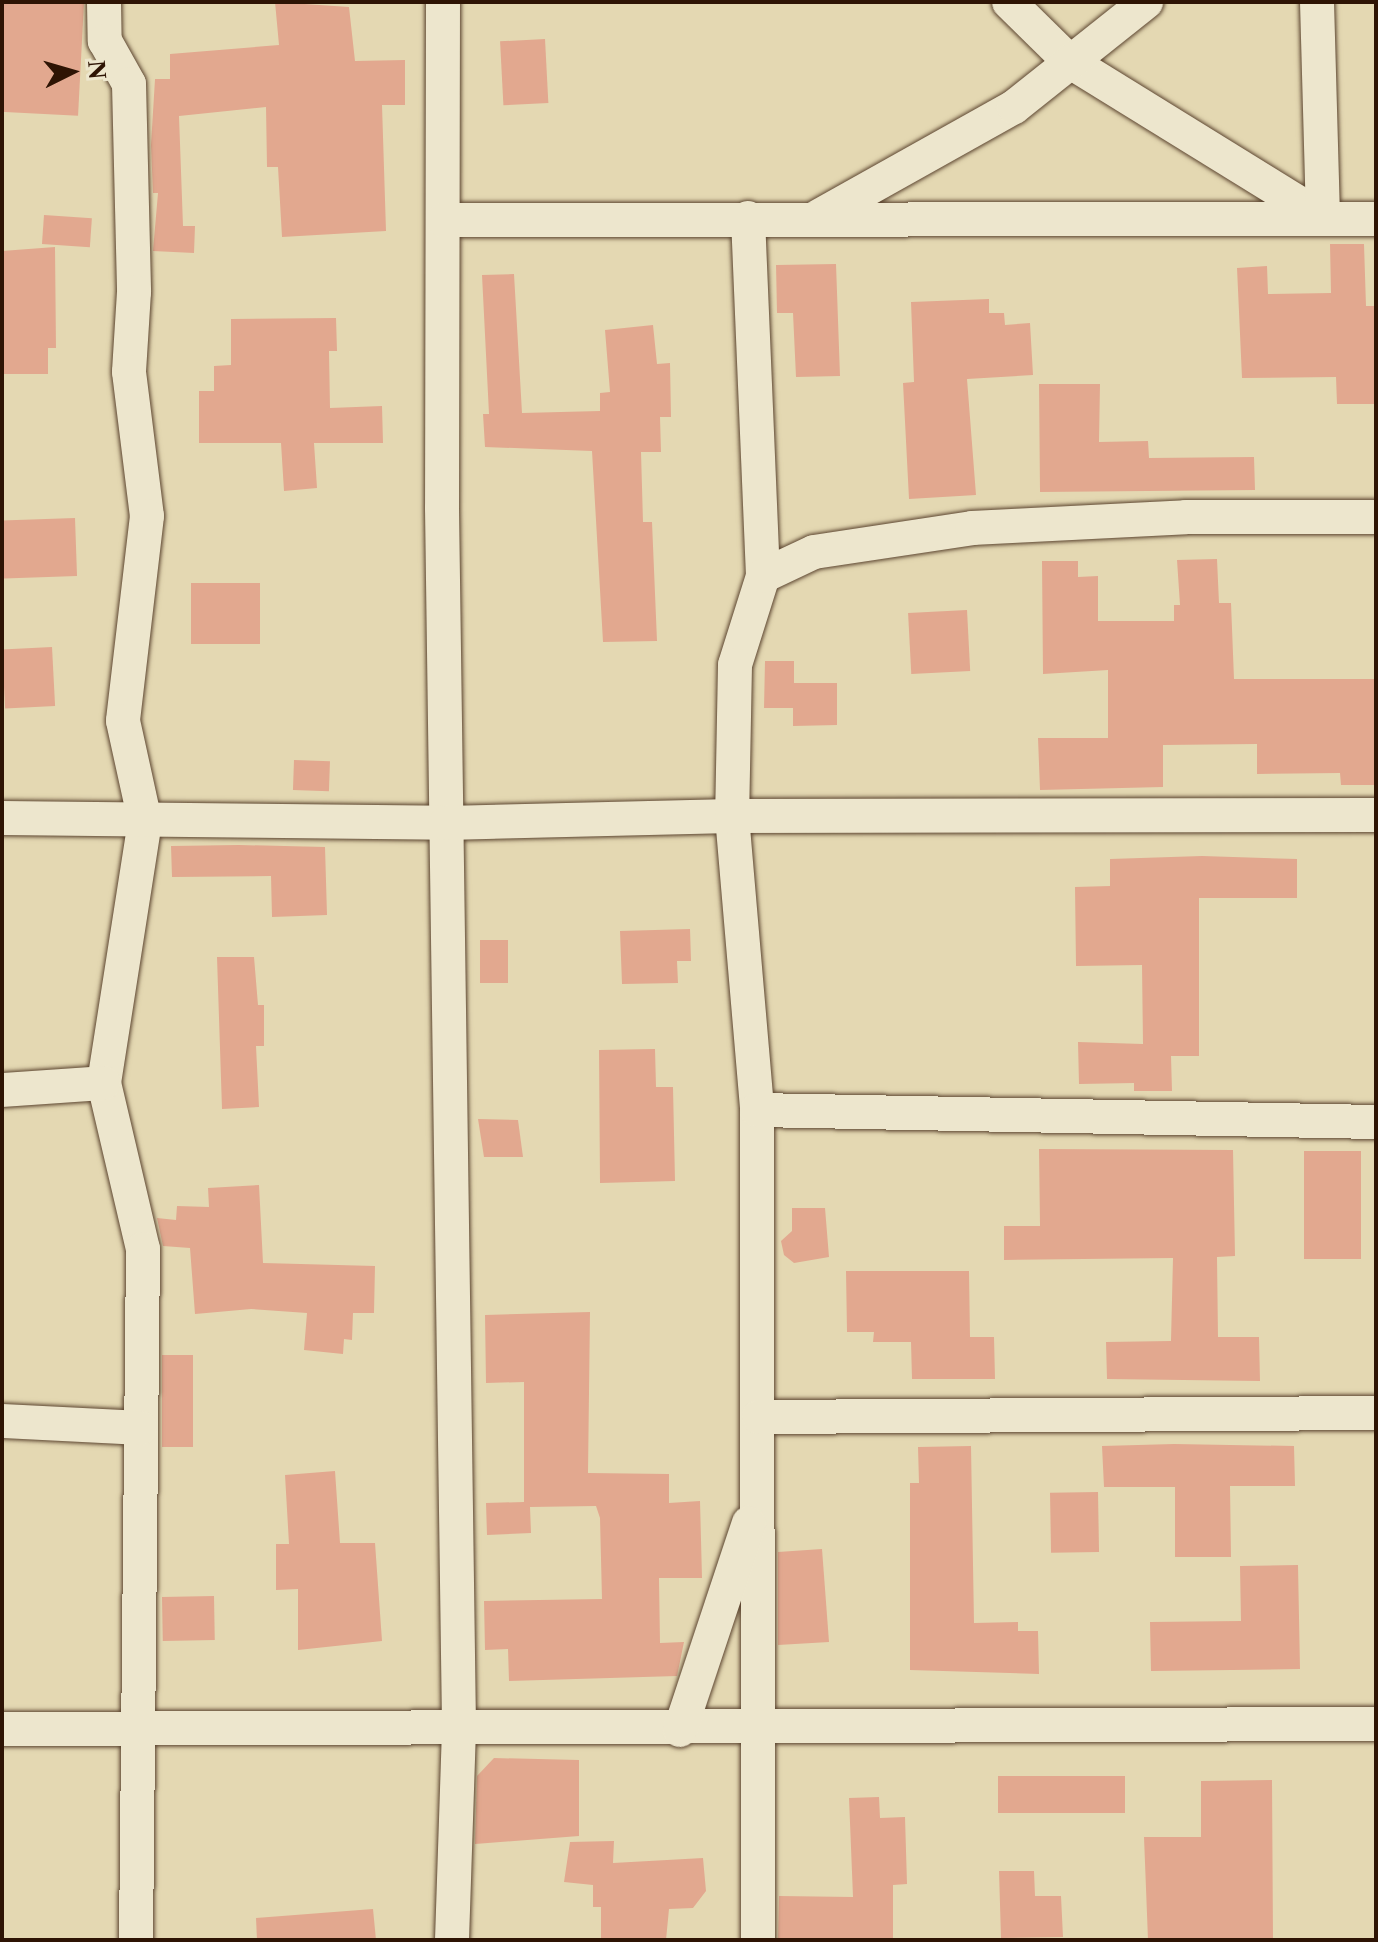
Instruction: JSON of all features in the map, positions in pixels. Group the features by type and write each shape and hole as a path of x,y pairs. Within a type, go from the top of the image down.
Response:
{"street":[{"path":"104,2 105,41 129,84 134,292 129,372 147,516 123,721 145,821 104,1083 143,1249 136,1940"},
{"path":"443,2 446,823 459,1729 452,1940"},
{"path":"1009,2 1069,61 1323,218"},
{"path":"815,218 1014,107 1146,2"},
{"path":"1317,2 1323,218"},
{"path":"748,218 763,576 735,665 732,816 757,1110 758,1940"},
{"path":"443,220 1376,219"},
{"path":"763,576 814,552 972,528 1186,517 1376,517"},
{"path":"2,818 446,823 732,816 1376,815"},
{"path":"2,1090 104,1083"},
{"path":"757,1110 1376,1122"},
{"path":"759,1417 1376,1413"},
{"path":"2,1421 140,1428"},
{"path":"680,1730 758,1500"},
{"path":"2,1729 680,1730 1376,1724"}],"building":[{"path":"2,2 84,2 78,116 2,112"},
{"path":"275,2 349,7 355,61 405,60 405,105 382,105 386,231 282,237 278,167 267,167 266,107 179,116 183,226 195,226 194,253 153,251 158,193 153,193 151,145 155,79 170,79 170,54 279,45"},
{"path":"545,39 548,103 503,105 500,41"},
{"path":"44,215 92,218 90,247 42,244"},
{"path":"1330,244 1364,244 1366,306 1376,306 1376,404 1337,404 1336,377 1242,378 1237,268 1267,266 1268,294 1331,293"},
{"path":"55,247 56,348 48,348 48,374 2,374 2,251"},
{"path":"836,264 840,376 796,377 793,313 777,313 776,265"},
{"path":"514,274 522,413 600,411 600,393 610,392 605,330 653,325 657,364 670,363 671,417 660,417 661,452 641,452 643,522 652,522 657,641 603,642 592,451 485,447 483,414 489,414 482,275"},
{"path":"989,299 989,313 1004,313 1005,325 1030,323 1033,375 967,379 976,495 909,499 903,383 914,382 911,302"},
{"path":"336,318 337,351 329,351 330,408 382,406 383,443 314,443 317,488 284,491 281,443 199,443 199,391 214,391 214,366 231,365 231,319"},
{"path":"1039,384 1100,384 1099,442 1148,441 1149,458 1254,457 1255,490 1040,492"},
{"path":"75,518 77,576 4,579 2,521"},
{"path":"1217,559 1219,603 1231,603 1234,679 1376,679 1376,785 1341,785 1340,773 1257,774 1257,744 1163,745 1163,787 1040,790 1038,738 1108,738 1108,670 1043,674 1042,561 1078,561 1078,577 1098,576 1098,621 1174,621 1174,605 1180,605 1177,560"},
{"path":"191,583 260,583 260,644 191,644"},
{"path":"967,610 970,671 911,674 908,613"},
{"path":"52,647 55,706 5,709 2,650"},
{"path":"765,661 794,661 794,683 837,683 837,725 793,726 793,708 764,708"},
{"path":"294,760 330,761 329,791 293,790"},
{"path":"171,846 325,847 327,915 272,917 271,876 172,877"},
{"path":"1202,856 1297,859 1297,898 1199,898 1199,1056 1171,1056 1172,1091 1134,1091 1134,1083 1079,1084 1078,1042 1143,1044 1142,965 1076,966 1075,887 1110,886 1110,859"},
{"path":"690,929 691,961 677,961 678,983 622,984 620,931"},
{"path":"480,940 508,940 508,983 480,983"},
{"path":"217,957 254,957 258,1005 264,1005 264,1046 256,1046 259,1107 222,1109"},
{"path":"655,1049 656,1087 673,1087 675,1181 600,1183 599,1050"},
{"path":"478,1119 518,1120 523,1157 484,1157"},
{"path":"1039,1149 1233,1150 1235,1256 1217,1257 1218,1337 1259,1337 1260,1381 1107,1379 1106,1342 1171,1341 1173,1258 1004,1260 1004,1226 1040,1226"},
{"path":"1304,1151 1361,1151 1361,1259 1304,1259"},
{"path":"259,1185 263,1263 375,1266 374,1313 353,1313 352,1340 344,1339 343,1354 304,1350 307,1313 251,1309 195,1314 190,1248 163,1246 157,1218 176,1220 177,1206 209,1207 208,1188"},
{"path":"792,1208 825,1208 829,1257 794,1263 784,1255 781,1241 792,1231"},
{"path":"846,1271 969,1271 970,1337 994,1337 995,1379 912,1379 911,1342 873,1342 874,1332 847,1332"},
{"path":"590,1312 588,1473 669,1474 669,1503 700,1501 702,1578 659,1578 660,1643 684,1642 677,1676 509,1681 508,1649 485,1650 484,1601 602,1599 600,1518 596,1506 530,1507 531,1533 487,1535 486,1503 524,1502 524,1382 486,1383 485,1315"},
{"path":"162,1355 193,1355 193,1447 162,1447"},
{"path":"971,1446 974,1623 1018,1622 1018,1631 1038,1631 1039,1674 910,1670 910,1483 919,1483 918,1447"},
{"path":"1102,1446 1294,1446 1295,1486 1230,1486 1231,1557 1175,1557 1175,1487 1104,1487"},
{"path":"335,1471 340,1543 375,1543 382,1641 298,1650 298,1589 276,1590 276,1544 289,1544 285,1475"},
{"path":"1098,1492 1099,1552 1051,1553 1050,1493"},
{"path":"822,1549 829,1642 778,1645 778,1552"},
{"path":"1298,1565 1300,1669 1151,1671 1150,1622 1241,1621 1240,1566"},
{"path":"214,1596 215,1640 163,1641 162,1597"},
{"path":"494,1758 579,1760 579,1836 475,1844 477,1776"},
{"path":"998,1776 1125,1776 1125,1813 998,1813"},
{"path":"1272,1780 1273,1940 1148,1940 1144,1837 1201,1837 1201,1781"},
{"path":"879,1797 880,1818 905,1817 907,1884 893,1885 893,1940 778,1940 779,1896 853,1897 849,1798"},
{"path":"614,1841 613,1863 703,1858 706,1891 693,1908 669,1909 666,1940 601,1940 601,1907 593,1907 593,1885 564,1882 570,1842"},
{"path":"999,1871 1034,1871 1035,1896 1061,1896 1063,1937 1001,1938"},
{"path":"373,1909 376,1940 257,1940 256,1918"}]}
